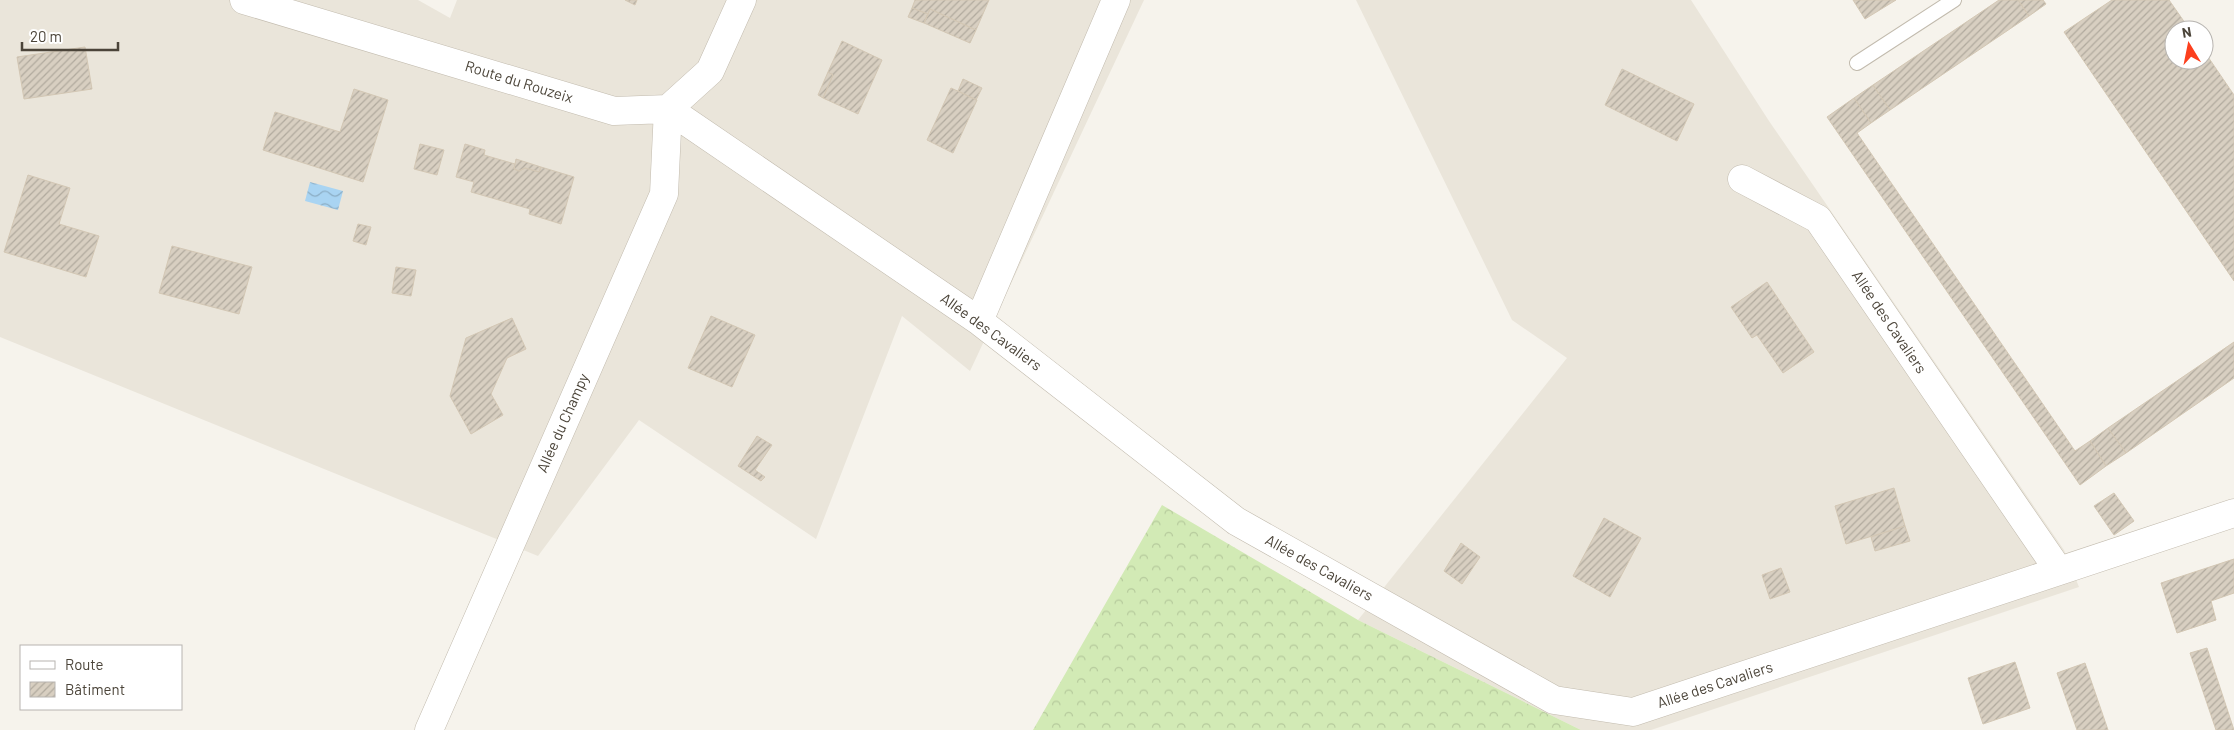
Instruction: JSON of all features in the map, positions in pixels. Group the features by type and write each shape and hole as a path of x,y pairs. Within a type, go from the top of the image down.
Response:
{"street":[{"name":"Route du Rouzeix","path":"244,0 614,111 668,109"},
{"path":"668,109 710,71 742,0"},
{"path":"979,321 1116,0"},
{"name":"Allée des Cavaliers","path":"668,109 979,321 1236,521 1554,700 1633,712 2234,513"},
{"name":"Allée du Champy","path":"429,730 664,194 668,109"},
{"name":"Allée des Cavaliers","path":"1742,179 1818,219 2059,570"}],"lane":[{"path":"1857,63 1954,0"}],"shaded area":[{"path":"0,0 418,0 450,18 457,0 1144,0 970,371 902,316 816,539 639,420 538,556 0,337"},
{"path":"1356,0 1691,0 1769,121 2064,550 2079,587 1651,730 1581,730 1358,620 1567,358 1512,320"}],"green space":[{"path":"1162,505 1358,620 1581,730 1033,730"}],"water":[{"path":"310,182 343,191 338,210 305,201"}],"building":[{"path":"625,0 637,0 635,5"},
{"path":"915,0 989,0 976,30 930,9 928,14 912,8"},
{"path":"1853,0 1896,0 1865,19"},
{"path":"1999,0 2018,0 2029,16 1890,110 1873,85"},
{"path":"2018,0 2043,0 2046,4 2029,16"},
{"path":"2112,0 2169,0 2183,20 2164,20 2164,70 2214,70 2214,66 2234,95 2234,281 2064,32"},
{"path":"912,8 928,14 924,23 908,17"},
{"path":"930,9 976,30 970,43 924,23"},
{"path":"842,41 882,60 858,114 823,98 833,75 828,72"},
{"path":"85,47 92,89 24,99 17,57"},
{"path":"1622,69 1694,104 1677,141 1605,105"},
{"path":"828,72 833,75 823,98 818,95"},
{"path":"963,79 982,88 976,100 958,91"},
{"path":"1873,85 1890,110 1871,123 1854,98"},
{"path":"951,88 977,100 953,153 927,140"},
{"path":"354,89 388,100 363,182 263,150 275,112 340,132"},
{"path":"1854,98 1871,123 1857,133 2075,451 2090,441 2106,466 2080,485 1827,117"},
{"path":"420,144 444,150 437,175 414,169"},
{"path":"465,144 485,150 484,155 515,164 514,169 519,171 525,168 539,172 541,167 574,177 561,224 529,214 530,209 471,192 474,182 456,177"},
{"path":"516,159 541,167 539,172 525,168 519,171 514,169"},
{"path":"28,175 70,188 59,224 99,236 86,277 4,252"},
{"path":"358,224 371,227 366,245 353,241"},
{"path":"172,246 252,267 239,314 159,293"},
{"path":"396,267 416,270 411,296 392,293"},
{"path":"1767,282 1814,352 1783,373 1757,335 1752,338 1731,307"},
{"path":"711,316 755,335 732,387 688,368"},
{"path":"512,318 526,349 507,358 491,394 503,415 471,434 450,396 466,338"},
{"path":"2234,342 2234,378 2126,453 2108,428"},
{"path":"2108,428 2126,453 2106,466 2090,441"},
{"path":"757,436 772,445 755,470 765,477 761,481 738,466"},
{"path":"1894,488 1905,526 1846,544 1835,506"},
{"path":"2114,493 2134,521 2114,535 2094,506"},
{"path":"1604,518 1641,538 1610,597 1573,576"},
{"path":"1905,526 1910,541 1875,551 1871,537"},
{"path":"1461,543 1480,557 1462,584 1444,571"},
{"path":"2234,559 2234,593 2211,601 2216,620 2177,633 2161,583"},
{"path":"1781,568 1790,592 1770,599 1762,575"},
{"path":"2207,648 2234,730 2216,730 2190,653"},
{"path":"2015,662 2030,708 1983,724 1968,678"},
{"path":"2085,663 2108,730 2077,730 2057,673"}]}
